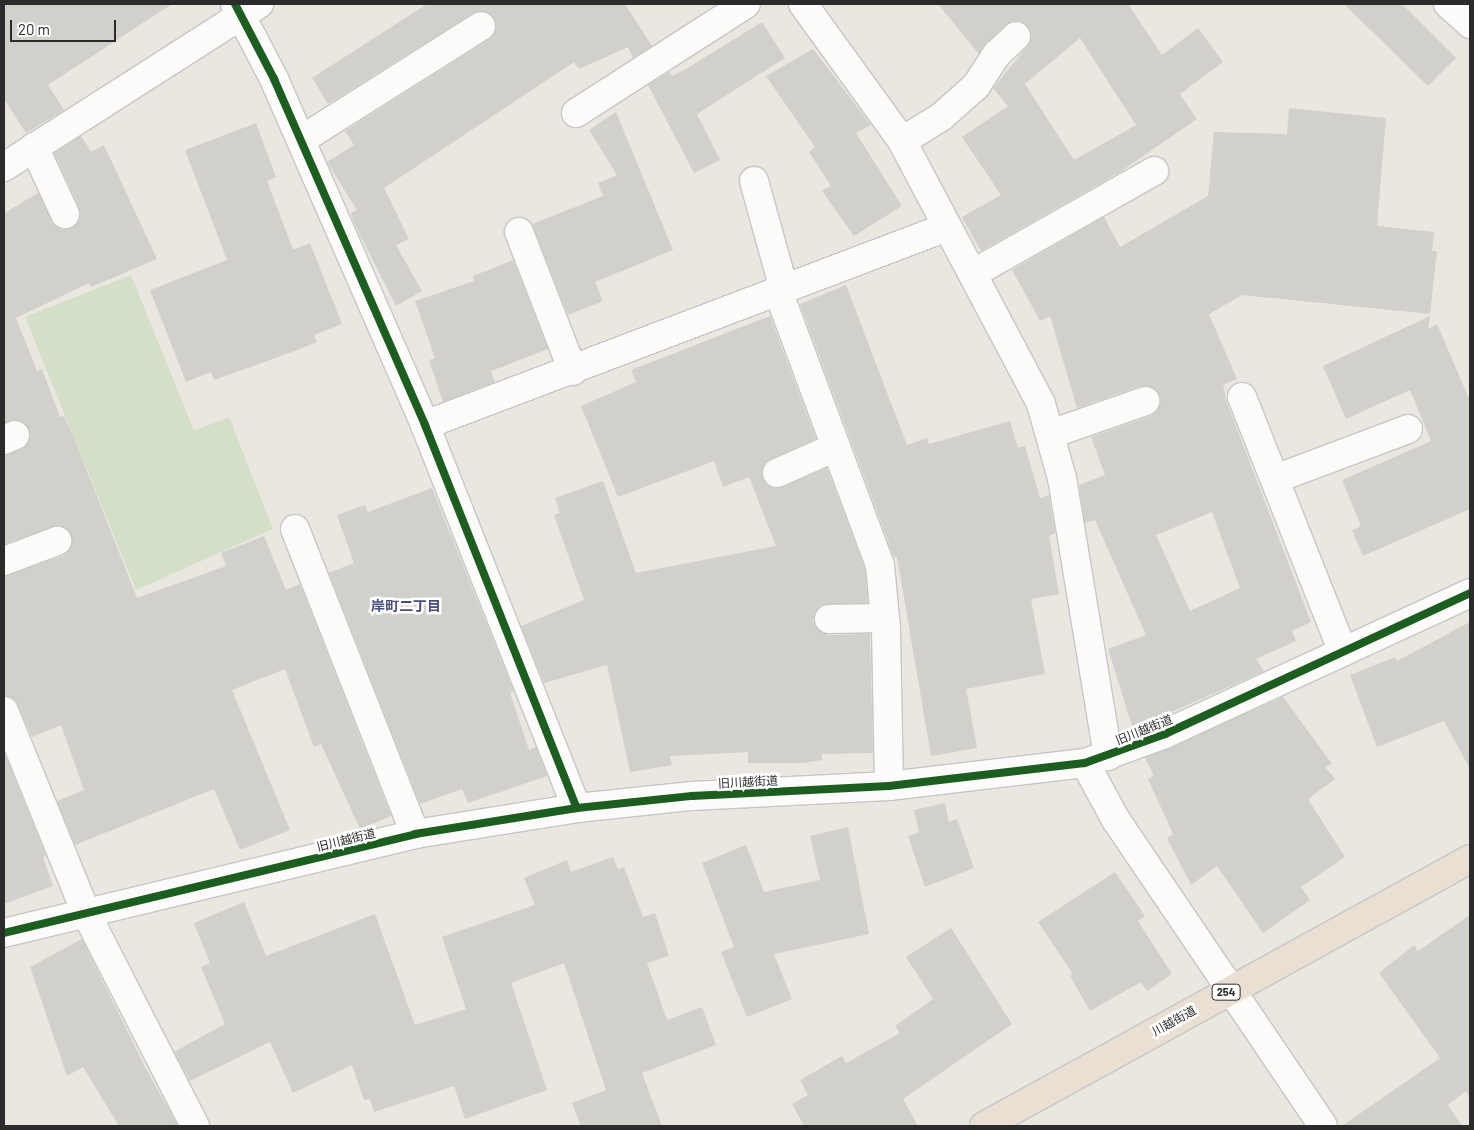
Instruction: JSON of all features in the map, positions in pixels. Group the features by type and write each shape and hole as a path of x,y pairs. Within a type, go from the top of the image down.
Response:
{"highway":[{"name":"川越街道","path":"984,1126 1231,989 1470,860"}],"street":[{"path":"576,113 746,4"},
{"path":"803,4 902,141 947,227 974,273 1042,404 1051,434 1096,759 1116,820 1323,1126"},
{"path":"1448,4 1470,24"},
{"path":"4,167 245,8 425,425 577,808"},
{"path":"301,140 481,26"},
{"path":"902,141 941,117 976,86 997,54 1016,36"},
{"path":"34,147 65,214"},
{"path":"974,273 1154,171"},
{"path":"754,181 765,233 781,290 836,447 880,564 885,618 889,786"},
{"path":"425,425 573,371 947,227"},
{"path":"520,232 573,371"},
{"path":"1242,396 1343,652"},
{"path":"1051,434 1145,401"},
{"path":"1275,478 1408,429"},
{"path":"777,473 836,447"},
{"path":"295,529 414,834"},
{"path":"4,561 57,541"},
{"name":"旧川越街道","path":"4,932 87,915 414,834 577,808 692,796 889,786 1096,759 1343,652 1470,593"},
{"path":"829,619 885,618"},
{"path":"4,711 87,915 195,1126"}],"green space":[{"path":"131,275 194,431 229,417 273,529 136,590 25,317"}],"building":[{"path":"4,4 172,4 48,85 64,110 26,133 4,99"},
{"path":"427,4 625,4 652,46 633,58 628,47 579,69 574,62 384,188 409,239 396,245 422,291 396,306 355,225 351,213 357,210 327,162 354,145 345,131 490,39 495,33 494,18 488,12 473,13 328,104 312,78"},
{"path":"938,4 1128,4 1162,55 1198,28 1223,62 1180,94 1197,119 1120,172 981,251 962,217 1001,195 962,137 1008,106 993,88 1027,47 1031,33 1021,21 1012,21 979,54","holes":["1080,38 1136,125 1074,160 1025,84"]},
{"path":"1344,4 1402,4 1456,58 1428,86"},
{"path":"762,22 785,58 697,114 720,160 694,173 648,85 669,72 672,76 686,69"},
{"path":"813,49 871,125 856,133 902,206 854,236 822,191 831,186 809,152 815,147 766,76"},
{"path":"1289,108 1386,118 1377,226 1434,232 1432,251 1437,251 1430,314 1242,295 1209,314 1237,379 1223,385 1227,403 1311,622 1292,631 1296,641 1256,659 1264,671 1133,729 1108,649 1146,635 1095,520 1085,523 1079,485 1105,475 1091,437 1151,416 1157,411 1160,396 1155,389 1140,386 1077,408 1050,316 1040,321 1012,270 1104,217 1120,247 1208,196 1214,132 1287,134","holes":["1212,512 1240,588 1190,611 1156,535"]},
{"path":"616,112 673,250 595,282 603,301 568,315 532,224 603,196 598,183 617,175 589,130"},
{"path":"256,123 276,177 267,181 293,250 310,243 342,324 314,335 317,342 292,352 214,380 211,372 186,382 150,290 227,260 185,150"},
{"path":"81,136 91,152 104,145 157,259 91,287 89,283 16,318 37,371 42,369 60,417 64,416 72,433 137,598 226,566 221,553 264,536 286,590 300,584 391,816 360,829 321,744 314,747 285,669 232,690 290,830 240,850 214,789 75,845 57,801 84,790 61,725 32,737 18,705 4,696 4,576 63,556 72,543 67,529 59,526 4,544 4,455 22,449 31,436 24,422 4,423 4,213 38,193 56,226 64,230 77,223 79,207 54,153"},
{"path":"513,260 548,349 491,371 495,382 443,402 429,360 435,358 415,301 474,281 473,276"},
{"path":"846,285 907,445 927,438 929,444 1010,421 1018,448 1025,446 1040,498 1049,495 1055,533 1049,536 1059,594 1031,599 1045,674 966,689 977,748 931,756 897,557 894,557 800,304"},
{"path":"770,316 816,439 770,459 764,464 763,479 768,486 783,487 827,468 865,569 868,603 821,605 813,620 816,627 829,635 870,634 873,753 822,754 822,760 803,763 748,763 748,752 670,756 672,765 630,772 607,665 544,683 521,626 584,600 554,515 560,513 555,498 603,481 636,573 776,546 749,477 723,487 714,461 618,497 581,406 636,382 631,370"},
{"path":"1430,316 1428,329 1437,324 1470,401 1470,509 1363,556 1352,530 1361,526 1342,480 1431,441 1410,390 1346,419 1323,366"},
{"path":"432,488 514,692 510,693 529,750 536,747 547,776 468,803 462,789 420,804 329,573 354,563 337,515 365,505 368,512"},
{"path":"1470,622 1470,769 1444,721 1377,747 1350,675 1395,657 1397,661"},
{"path":"1283,697 1332,764 1325,767 1335,779 1308,799 1345,857 1301,887 1310,900 1263,933 1217,866 1191,885 1167,838 1173,834 1148,779 1154,776 1145,758"},
{"path":"4,752 46,856 43,858 53,886 4,904"},
{"path":"945,803 949,822 957,819 974,868 925,887 908,836 919,832 914,810"},
{"path":"848,827 869,934 774,954 792,999 747,1017 721,952 734,947 702,863 746,845 764,892 820,880 810,836"},
{"path":"613,857 618,869 624,867 643,917 655,913 669,956 647,963 667,1020 702,1007 716,1045 642,1073 662,1126 581,1126 572,1103 606,1090 564,963 511,983 547,1090 465,1119 454,1086 374,1112 370,1099 364,1100 352,1065 293,1093 270,1042 190,1081 174,1052 225,1024 201,967 210,963 194,923 244,902 266,956 375,914 415,1025 466,1009 442,937 535,905 524,878 567,860 571,872"},
{"path":"1115,872 1145,916 1138,921 1172,974 1147,991 1141,982 1090,1011 1070,976 1073,974 1038,922"},
{"path":"1470,915 1470,1097 1466,1091 1448,1105 1462,1126 1342,1126 1440,1058 1379,973 1414,945 1418,951"},
{"path":"951,928 1012,1024 903,1099 918,1126 804,1126 792,1104 808,1095 800,1080 842,1056 846,1063 900,1033 895,1026 933,999 906,957"},
{"path":"82,939 145,1067 178,1126 119,1126 83,1067 67,1076 30,967"}],"cycle path":[{"path":"235,4 274,79 425,425 577,808"},
{"path":"4,933 415,834 577,808 692,796 889,786 1085,763 1165,734 1470,593"}],"district":[{"name":"岸町二丁目","path":"406,606"}]}
